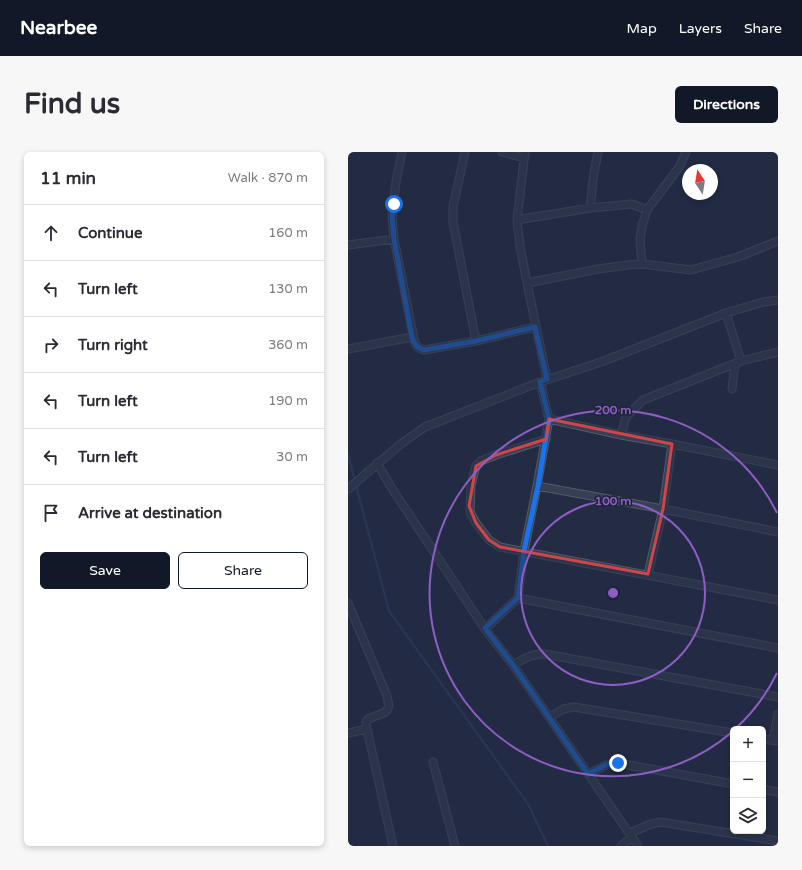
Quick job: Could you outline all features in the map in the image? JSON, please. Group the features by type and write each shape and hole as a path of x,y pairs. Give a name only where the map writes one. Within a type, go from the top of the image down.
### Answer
{"street":[{"path":"402,152 396,182 392,217 394,239 414,344 424,350 476,341 535,327"},
{"path":"465,152 453,207 453,222 476,341"},
{"path":"485,628 518,598 524,551 538,486 549,419 544,380 520,246 517,220 525,155 502,152"},
{"path":"590,208 598,152"},
{"path":"642,264 640,239 647,210 680,166 686,152"},
{"path":"517,220 590,208 632,204 647,210"},
{"path":"348,245 394,239"},
{"path":"527,283 598,269 642,264 690,270 738,257 778,242"},
{"path":"350,487 402,443 425,427 544,380 601,362 726,313 763,302 778,300"},
{"path":"726,313 738,363 732,389"},
{"path":"348,348 412,337"},
{"path":"621,435 626,417 642,400 738,363 778,352"},
{"path":"549,419 621,435 778,465"},
{"path":"546,439 496,454 481,461 476,466 471,485 470,512 476,523 489,540 500,547 778,600"},
{"path":"648,574 663,509 672,444"},
{"path":"377,463 391,487 485,628 550,717 638,846"},
{"path":"538,486 778,532"},
{"path":"518,598 778,648"},
{"path":"348,603 381,682 389,706 386,712 368,719 366,722 393,846"},
{"path":"513,665 532,654 537,653 778,698"},
{"path":"550,717 563,709 574,707 730,733"},
{"path":"766,739 776,741 778,714"},
{"path":"348,733 367,729"},
{"path":"433,762 455,846"},
{"path":"588,774 608,764 618,763 730,783"},
{"path":"766,790 778,792"},
{"path":"622,846 631,835 651,824 661,822 778,841"}],"highlighted area":[{"path":"549,419 672,444 663,509 648,574 500,547 489,540 476,523 469,506 476,466 496,455 546,439"}],"waterway":[{"path":"348,454 355,481"},
{"path":"356,485 389,611 528,804 548,846"}],"route":[{"path":"394,204 392,217 394,239 414,344 424,350 476,341 535,327 547,379 540,382 549,419 546,439 538,486 524,551 518,598 485,628 513,665 588,774 608,764 618,763"}]}
